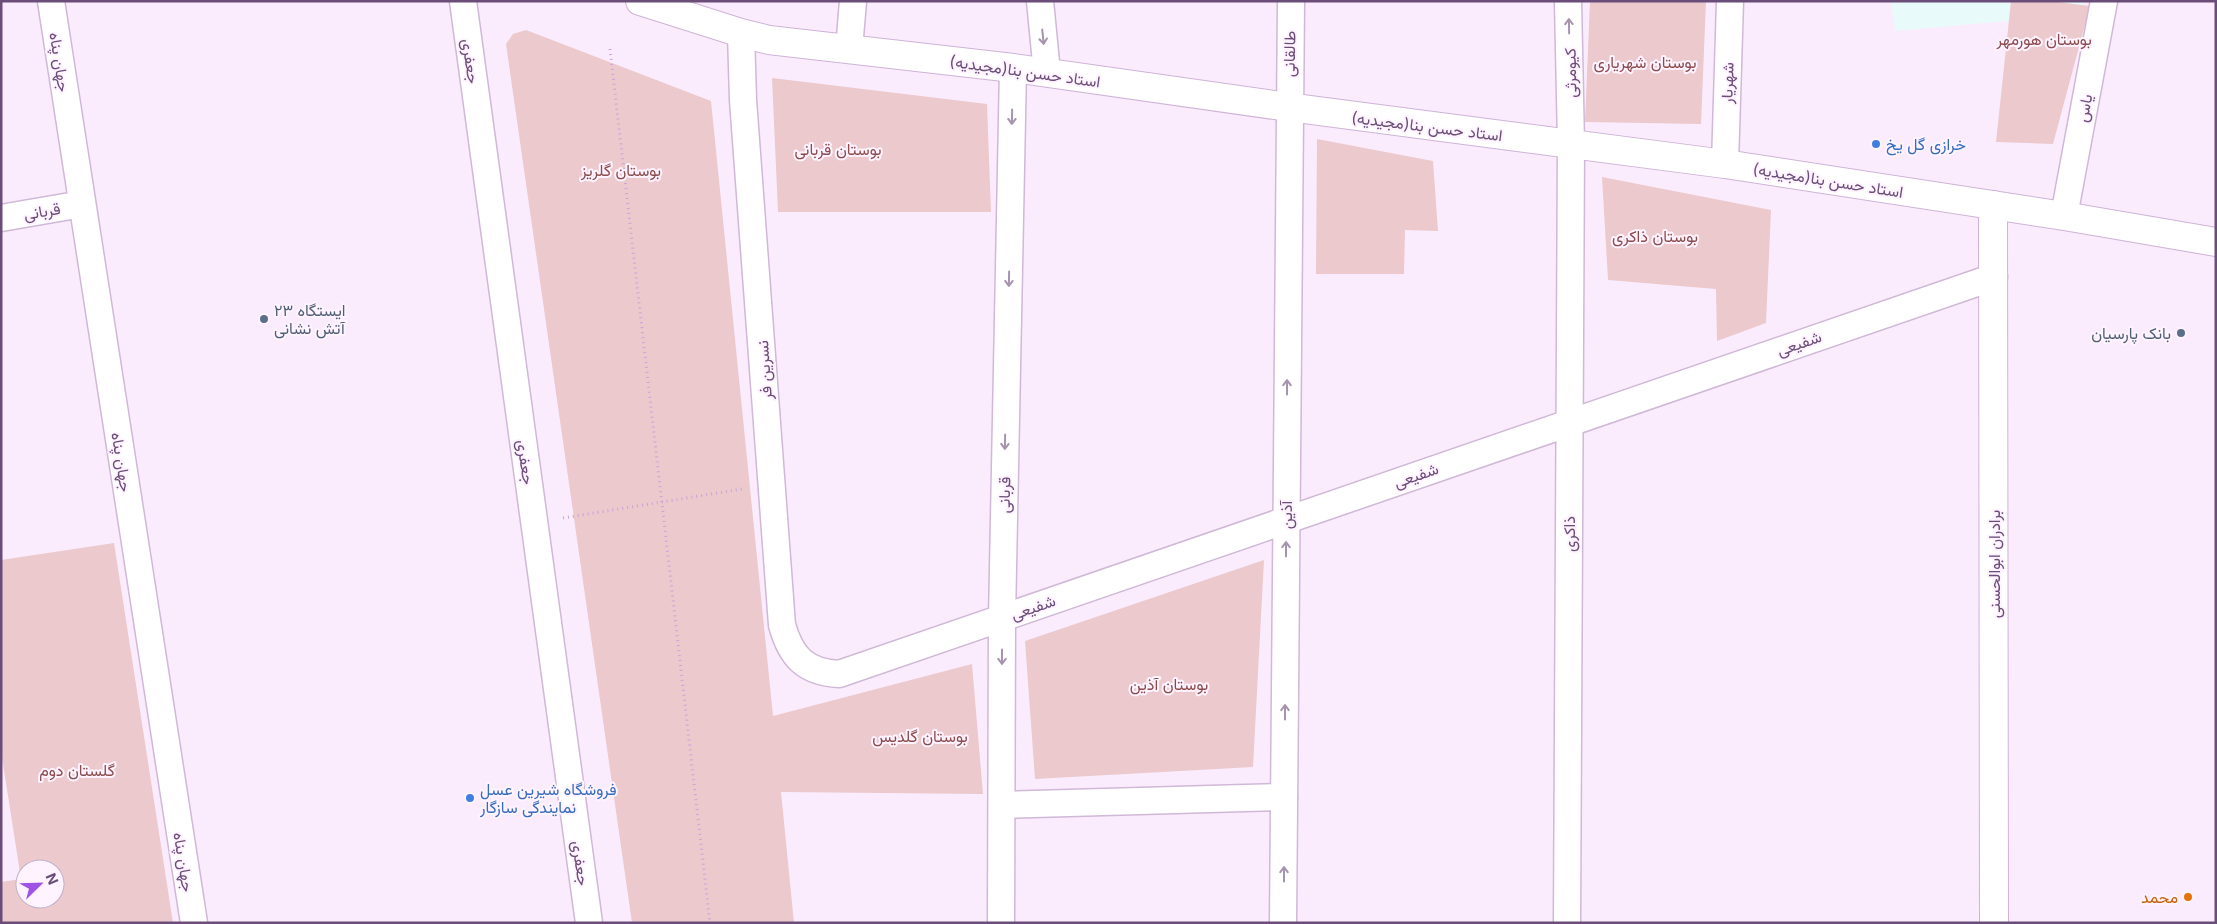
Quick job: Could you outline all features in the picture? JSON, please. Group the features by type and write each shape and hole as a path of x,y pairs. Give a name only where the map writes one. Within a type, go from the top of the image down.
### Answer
{"main road":[{"name":"استاد حسن بنا(مجیدیه)","path":"640,1 741,34 769,40 1013,68 1288,108 1725,164 2215,238"},
{"name":"برادران ابوالحسنی","path":"1993,205 1994,923"}],"street":[{"name":"جهان پناه","path":"51,1 194,923"},
{"name":"جعفری","path":"462,1 589,923"},
{"path":"849,49 853,1"},
{"path":"1040,1 1047,73"},
{"name":"طالقانی","path":"1288,108 1291,1"},
{"name":"کیومرثی","path":"1568,1 1571,144"},
{"name":"شهریار","path":"1725,164 1730,1"},
{"name":"یاس","path":"2064,216 2104,1"},
{"name":"نسرین فر","path":"741,34 743,100 782,625 785,637 796,655 806,666 822,673 838,674"},
{"name":"قربانی","path":"1001,923 1002,618 1013,68"},
{"name":"آذین","path":"1284,923 1288,108"},
{"name":"ذاکری","path":"1567,923 1571,144"},
{"name":"قربانی","path":"1,218 82,204"},
{"name":"شفیعی","path":"838,674 1994,277"},
{"path":"1002,805 1284,796"}],"path":[{"path":"610,49 710,923"},
{"path":"534,523 772,484"}],"shaded area":[{"path":"1891,1 2084,1 2083,14 1895,31"}],"green space":[{"name":"بوستان شهریاری","path":"1590,1 1706,1 1701,124 1585,122"},
{"name":"بوستان هورمهر","path":"2011,1 2049,1 2090,6 2053,144 1996,142"},
{"name":"بوستان گلریز","path":"526,30 711,101 773,716 972,664 983,794 781,792 794,923 632,923 506,44 513,34"},
{"name":"بوستان قربانی","path":"772,78 987,104 991,212 778,212"},
{"path":"1317,139 1433,161 1438,231 1405,230 1404,274 1316,274"},
{"name":"بوستان ذاکری","path":"1602,177 1771,210 1766,323 1717,341 1716,289 1608,280"},
{"name":"گلستان دوم","path":"114,543 173,923 1,923 1,882 15,880 15,909 65,909 65,859 18,859 1,751 1,560"},
{"name":"بوستان آذین","path":"1264,560 1253,767 1035,779 1025,641"}],"place":[{"name":"خرازی گل یخ","path":"1876,144"},
{"name":"ایستگاه ۲۳ آتش نشانی","path":"264,319"},
{"name":"بانک پارسیان","path":"2181,333"},
{"name":"فروشگاه شیرین عسل نمایندگی سازگار","path":"470,798"},
{"name":"محمد","path":"2188,897"}],"park label":[{"name":"بوستان گلدیس","path":"920,736"}]}
